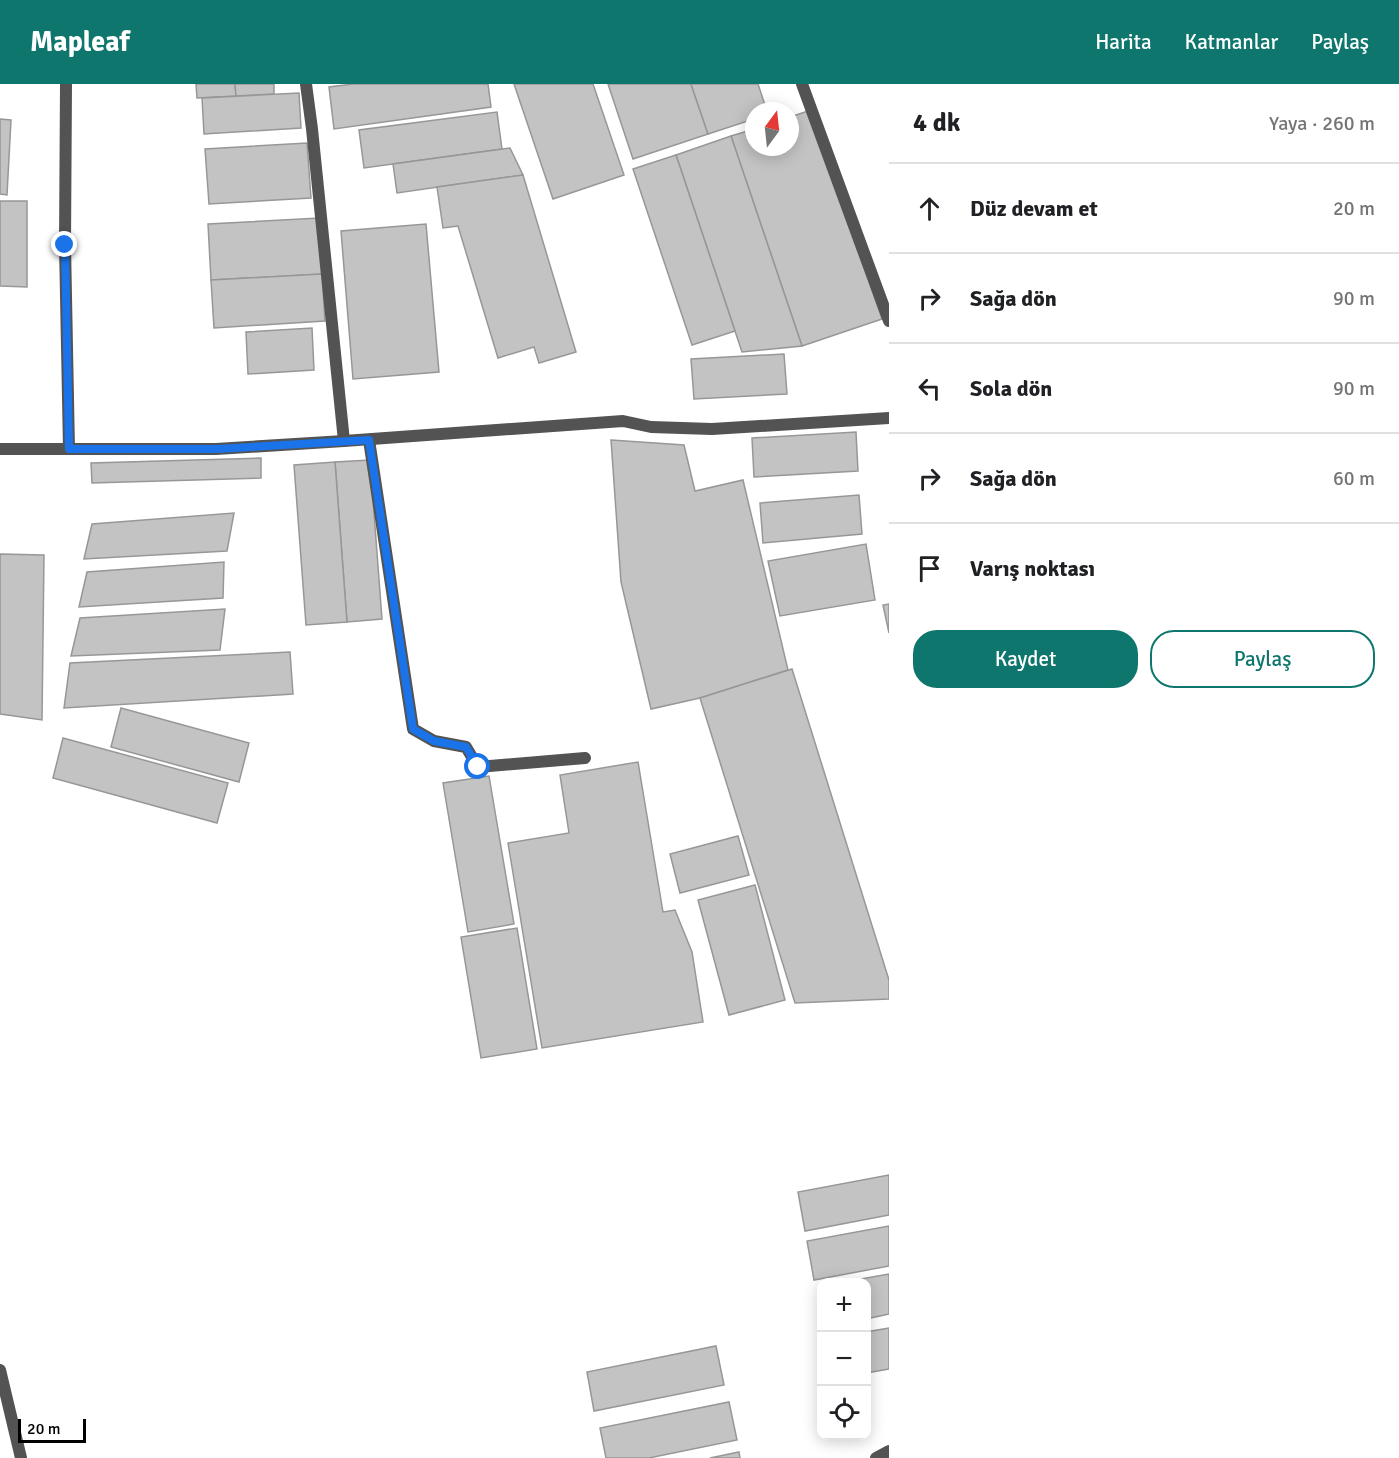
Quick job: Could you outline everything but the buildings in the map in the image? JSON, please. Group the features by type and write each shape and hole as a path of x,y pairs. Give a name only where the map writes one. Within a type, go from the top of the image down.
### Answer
{"street":[{"path":"66,84 65,245 69,449"},
{"path":"306,84 344,441"},
{"path":"802,84 889,321"},
{"path":"0,449 216,449 623,421 651,427 712,429 889,418"},
{"path":"369,440 413,729 434,741 466,747 478,767 585,758"},
{"path":"0,1370 21,1458"},
{"path":"876,1458 889,1451"}],"route":[{"path":"65,245 69,449 216,449 369,440 413,729 434,741 466,747 478,767"}]}
